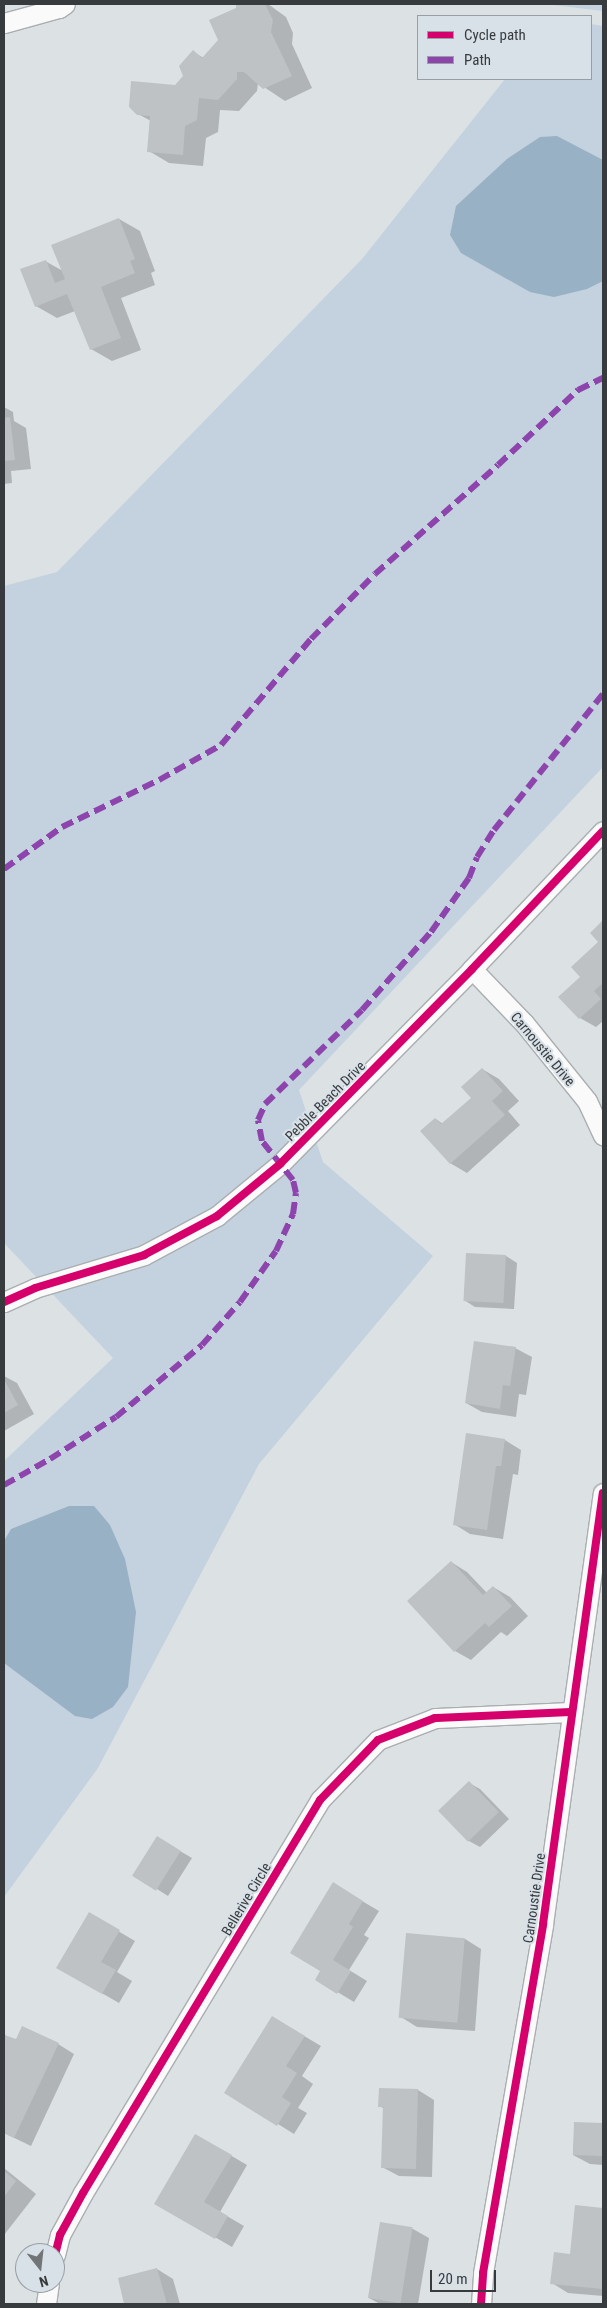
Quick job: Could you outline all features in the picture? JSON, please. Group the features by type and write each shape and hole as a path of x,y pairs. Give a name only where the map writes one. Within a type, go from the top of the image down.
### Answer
{"street":[{"path":"4,23 59,8 65,4"},
{"name":"Pebble Beach Drive","path":"4,1302 35,1288 144,1255 217,1216 275,1170 472,969 603,831"},
{"name":"Carnoustie Drive","path":"472,969 524,1023 587,1101 603,1136"},
{"name":"Carnoustie Drive","path":"481,2304 483,2274 543,1924 603,1493"},
{"name":"Bellerive Circle","path":"58,2243 60,2235 83,2193 320,1800 378,1740 435,1718 572,1712"}],"shaded area":[{"path":"545,4 603,4 603,11"},
{"path":"592,24 603,26 603,767 299,1090 323,1162 433,1256 259,1464 98,1768 4,1897 4,1461 113,1358 4,1243 4,586 57,572 362,259 504,80 592,80"},
{"path":"557,136 603,160 603,281 587,289 554,297 530,292 461,253 450,235 456,206 507,159 540,137"},
{"path":"69,1506 94,1506 110,1525 125,1559 136,1612 128,1687 113,1707 92,1719 75,1716 4,1663 4,1541 11,1529"}],"building":[{"path":"236,4 265,4 273,20 271,32 292,76 263,89 244,72 237,72 237,79 218,100 199,98 197,120 185,126 183,155 147,152 150,116 137,115 129,107 131,81 175,85 183,76 179,66 193,50 202,58 218,40 209,20 236,8"},
{"path":"119,218 135,259 130,261 135,273 101,287 121,338 90,350 67,294 35,307 20,269 46,260 55,283 65,279 51,245"},
{"path":"10,417 15,460 4,461 4,418"},
{"path":"603,920 603,983 594,991 601,999 579,1019 558,997 580,977 571,967 598,942 590,933"},
{"path":"482,1068 503,1091 492,1101 505,1115 450,1164 420,1131 435,1118 441,1124 471,1098 461,1087"},
{"path":"466,1253 506,1255 503,1303 463,1301"},
{"path":"474,1341 516,1347 510,1386 503,1385 500,1409 465,1403"},
{"path":"4,1379 18,1405 4,1413"},
{"path":"466,1433 505,1439 501,1466 496,1466 487,1530 453,1525"},
{"path":"451,1561 483,1595 493,1586 512,1606 489,1627 485,1623 454,1652 407,1601"},
{"path":"469,1781 499,1812 468,1842 438,1811"},
{"path":"157,1836 181,1851 156,1891 132,1876"},
{"path":"333,1882 363,1901 349,1924 353,1927 333,1960 351,1971 337,1994 315,1980 320,1971 290,1953"},
{"path":"89,1912 120,1930 101,1962 116,1970 102,1994 56,1968"},
{"path":"406,1933 465,1938 457,2023 399,2018"},
{"path":"272,2016 305,2036 286,2066 297,2073 282,2097 291,2103 277,2126 224,2093"},
{"path":"22,2026 59,2043 14,2138 4,2133 4,2035 16,2039"},
{"path":"379,2088 418,2089 416,2169 381,2168 383,2107 378,2107"},
{"path":"574,2122 603,2123 602,2156 573,2155"},
{"path":"195,2134 232,2155 204,2202 228,2216 215,2239 154,2204"},
{"path":"4,2171 16,2181 4,2197"},
{"path":"575,2205 603,2208 603,2289 550,2284 554,2252 570,2254"},
{"path":"380,2222 413,2227 401,2303 368,2298"},
{"path":"157,2268 167,2304 124,2304 118,2278"}],"marked path":[{"path":"4,869 62,827 159,780 221,745 311,639 375,574 498,465 578,390 603,378"},
{"path":"4,1485 50,1459 116,1417 202,1345 240,1302 276,1251 293,1214 296,1193 293,1180 262,1141 258,1120 265,1104 362,1010 431,932 469,878 477,857 494,830 603,694"}],"cycle path":[{"path":"4,1302 35,1288 144,1255 217,1216 280,1164 472,969 603,831"},
{"path":"481,2304 483,2273 543,1924 603,1493"},
{"path":"58,2243 60,2235 83,2193 320,1800 378,1740 435,1718 572,1712"}]}
